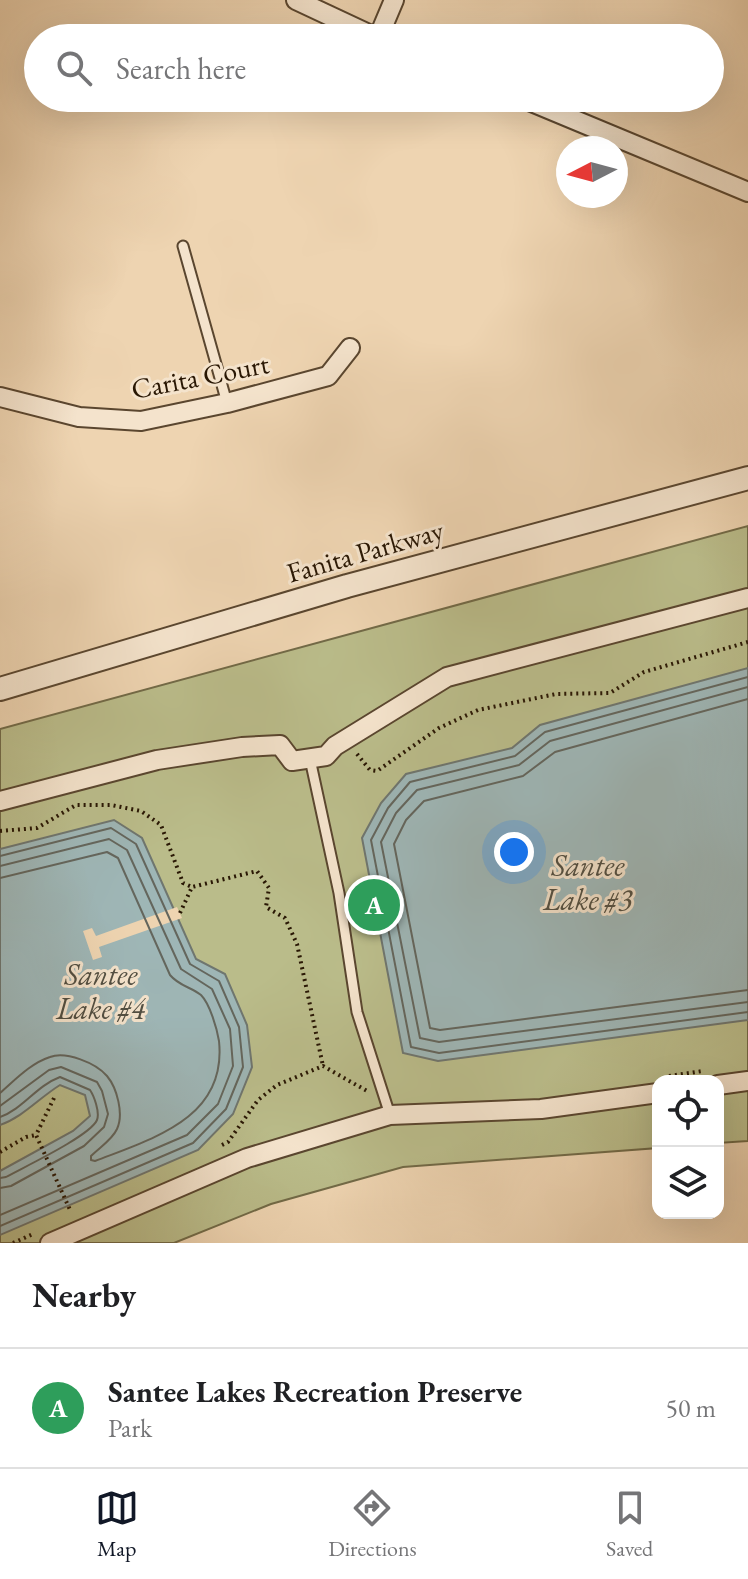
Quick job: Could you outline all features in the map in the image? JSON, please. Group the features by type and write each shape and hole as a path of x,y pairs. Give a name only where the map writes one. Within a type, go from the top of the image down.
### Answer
{"street":[{"path":"296,0 348,24"},
{"path":"384,24 394,0"},
{"path":"556,112 748,192"},
{"name":"Carita Court","path":"0,397 79,417 141,421 227,403 328,376 350,348"},
{"name":"Fanita Parkway","path":"0,689 347,586 748,478"},
{"path":"0,801 157,760 232,748 280,745 292,761 326,756 346,739 447,677 748,598"},
{"path":"724,1084 748,1081"},
{"path":"50,1243 247,1158 390,1115 541,1109 652,1094"}],"lane":[{"path":"183,246 227,403"},
{"path":"310,759 339,893 357,1012 390,1115"}],"path":[{"path":"346,739 370,770 377,771 439,728 478,710 556,694 610,693 644,672 748,642"},
{"path":"0,831 37,828 76,805 111,805 141,811 161,825 183,883 192,887 257,871 269,888 266,907 285,918 297,944 323,1066"},
{"path":"180,913 192,887"},
{"path":"36,1135 54,1098"},
{"path":"0,1152 26,1137 36,1135"},
{"path":"36,1135 69,1208"}],"green space":[{"path":"748,526 748,1141 724,1143 724,1075 652,1075 652,1148 403,1167 271,1204 174,1243 0,1243 0,729"}],"water":[{"name":"Santee Lake #3","path":"748,668 748,1020 438,1061 403,1053 362,838 381,803 406,774 512,748 540,725"},
{"name":"Santee Lake #4","path":"114,820 142,838 196,959 225,974 247,1025 252,1067 233,1114 198,1150 0,1235 0,1171 73,1131 90,1116 85,1095 60,1085 24,1112 0,1125 0,849"}],"pier":[{"path":"177,907 182,918 99,947 102,957 93,960 83,931 92,928 96,936"}],"place":[{"name":"Santee Lakes Recreation Preserve","path":"374,905"}]}
